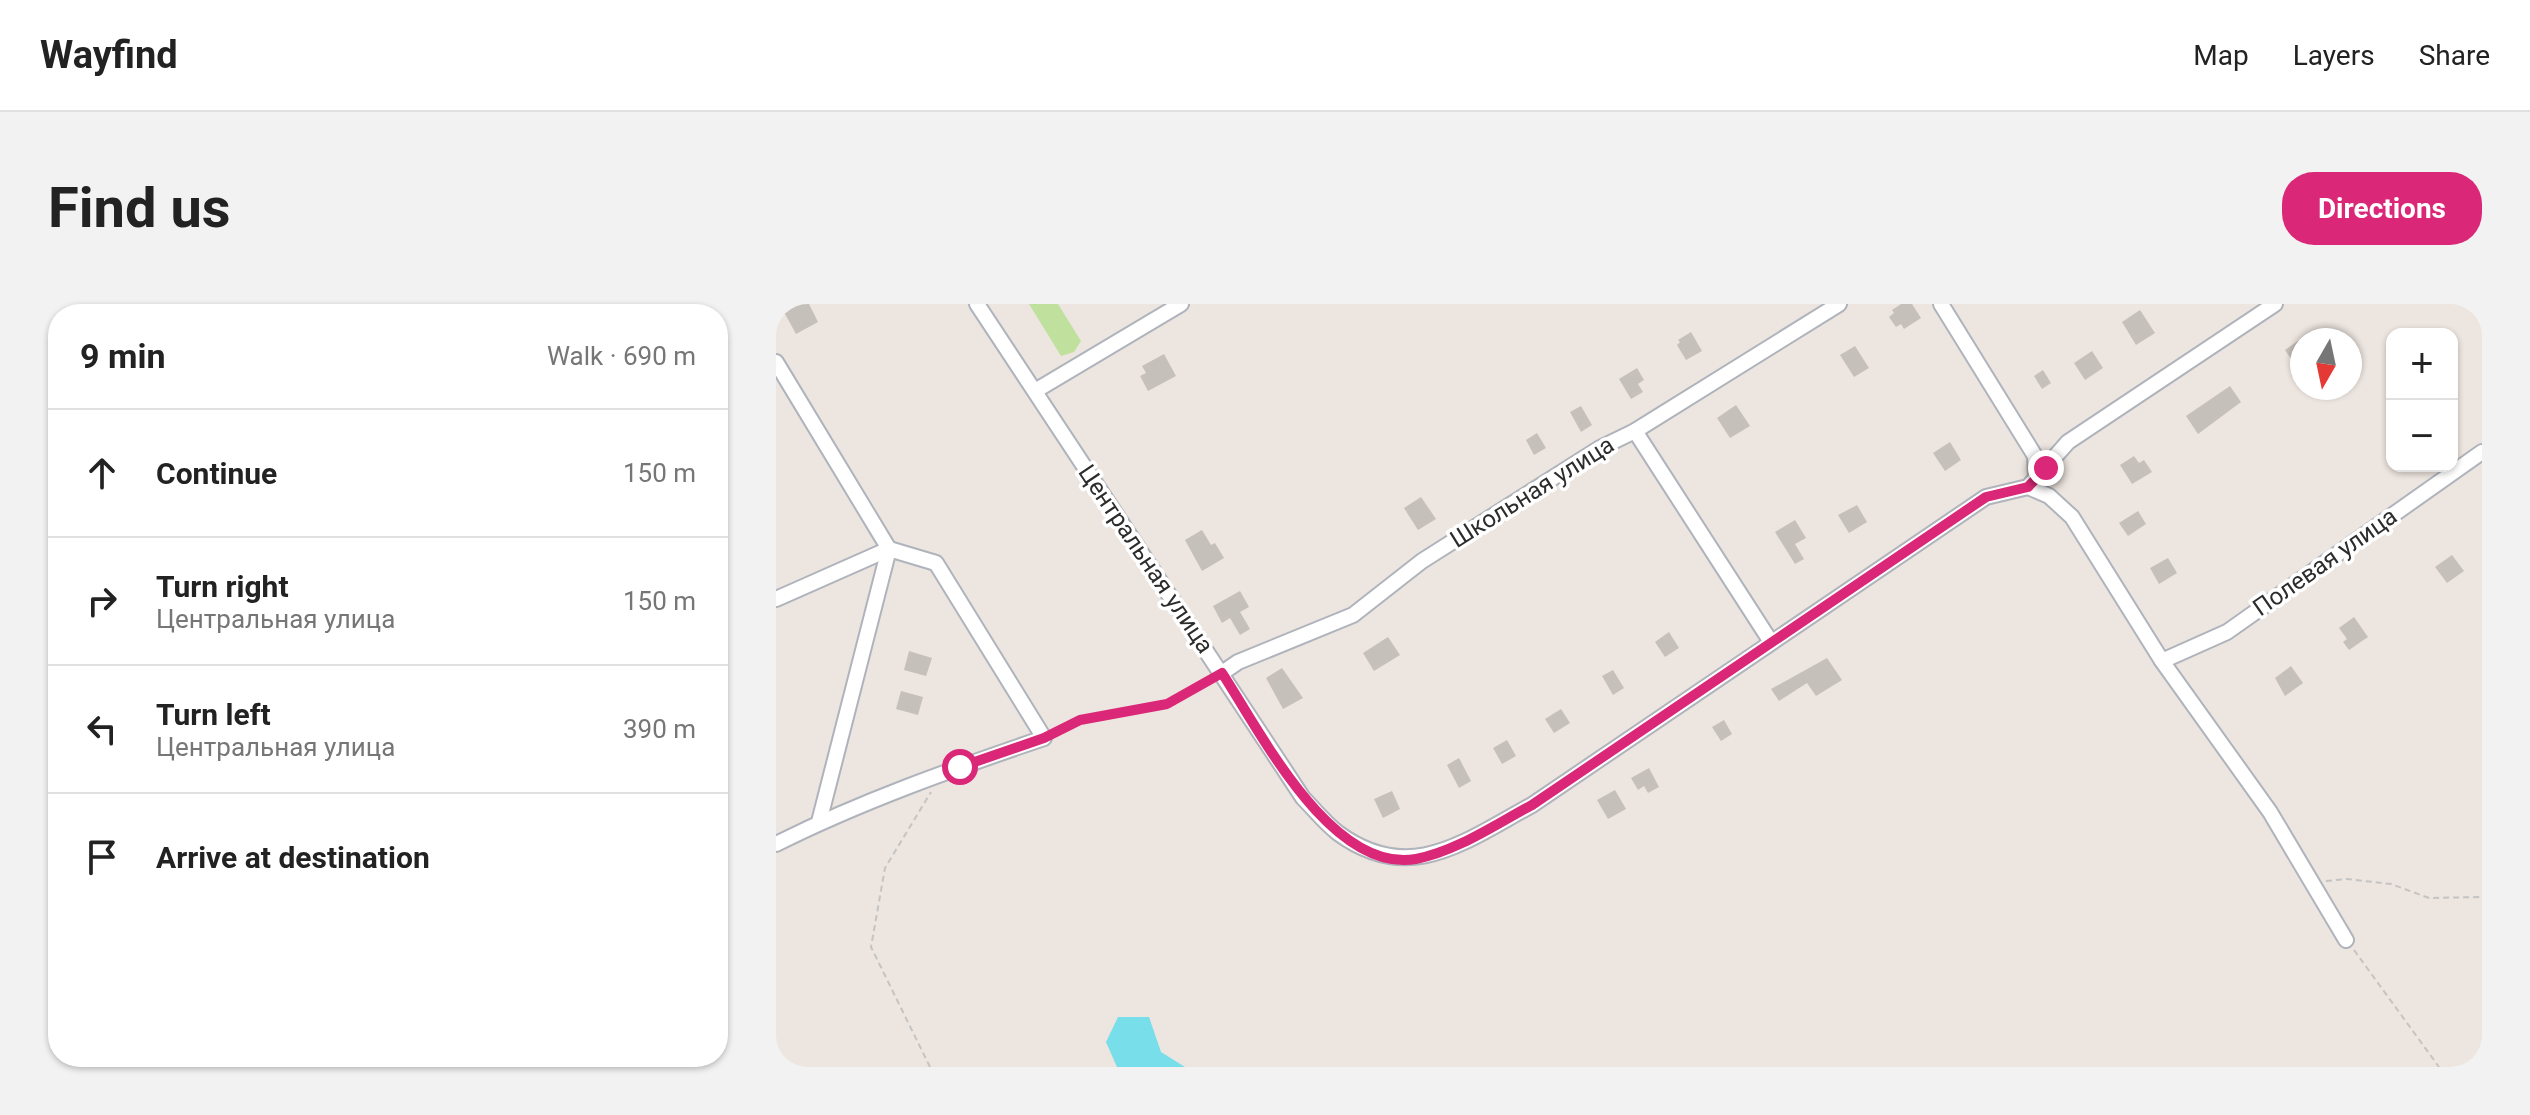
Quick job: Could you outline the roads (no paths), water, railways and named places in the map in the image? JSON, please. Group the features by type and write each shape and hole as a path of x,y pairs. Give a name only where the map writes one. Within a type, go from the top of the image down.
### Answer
{"street":[{"name":"Центральная улица","path":"977,304 1303,798 1336,831 1382,856 1415,859 1473,837 1532,805 1986,497 2032,482"},
{"path":"1035,391 1181,304"},
{"name":"Школьная улица","path":"1222,673 1238,662 1353,615 1422,561 1600,448 1635,431 1839,304"},
{"path":"1941,304 2035,456 2032,482"},
{"path":"2032,482 2068,442 2275,304"},
{"path":"778,368 889,549 819,822"},
{"path":"1635,431 1771,642"},
{"name":"Полевая улица","path":"2162,661 2227,632 2482,452"},
{"path":"2032,482 2072,517 2162,661 2270,812 2346,940"},
{"path":"776,599 889,549 936,563 1044,738 819,822 776,844"}],"water":[{"path":"1118,1017 1149,1017 1161,1052 1185,1067 1117,1067 1106,1042"}]}
